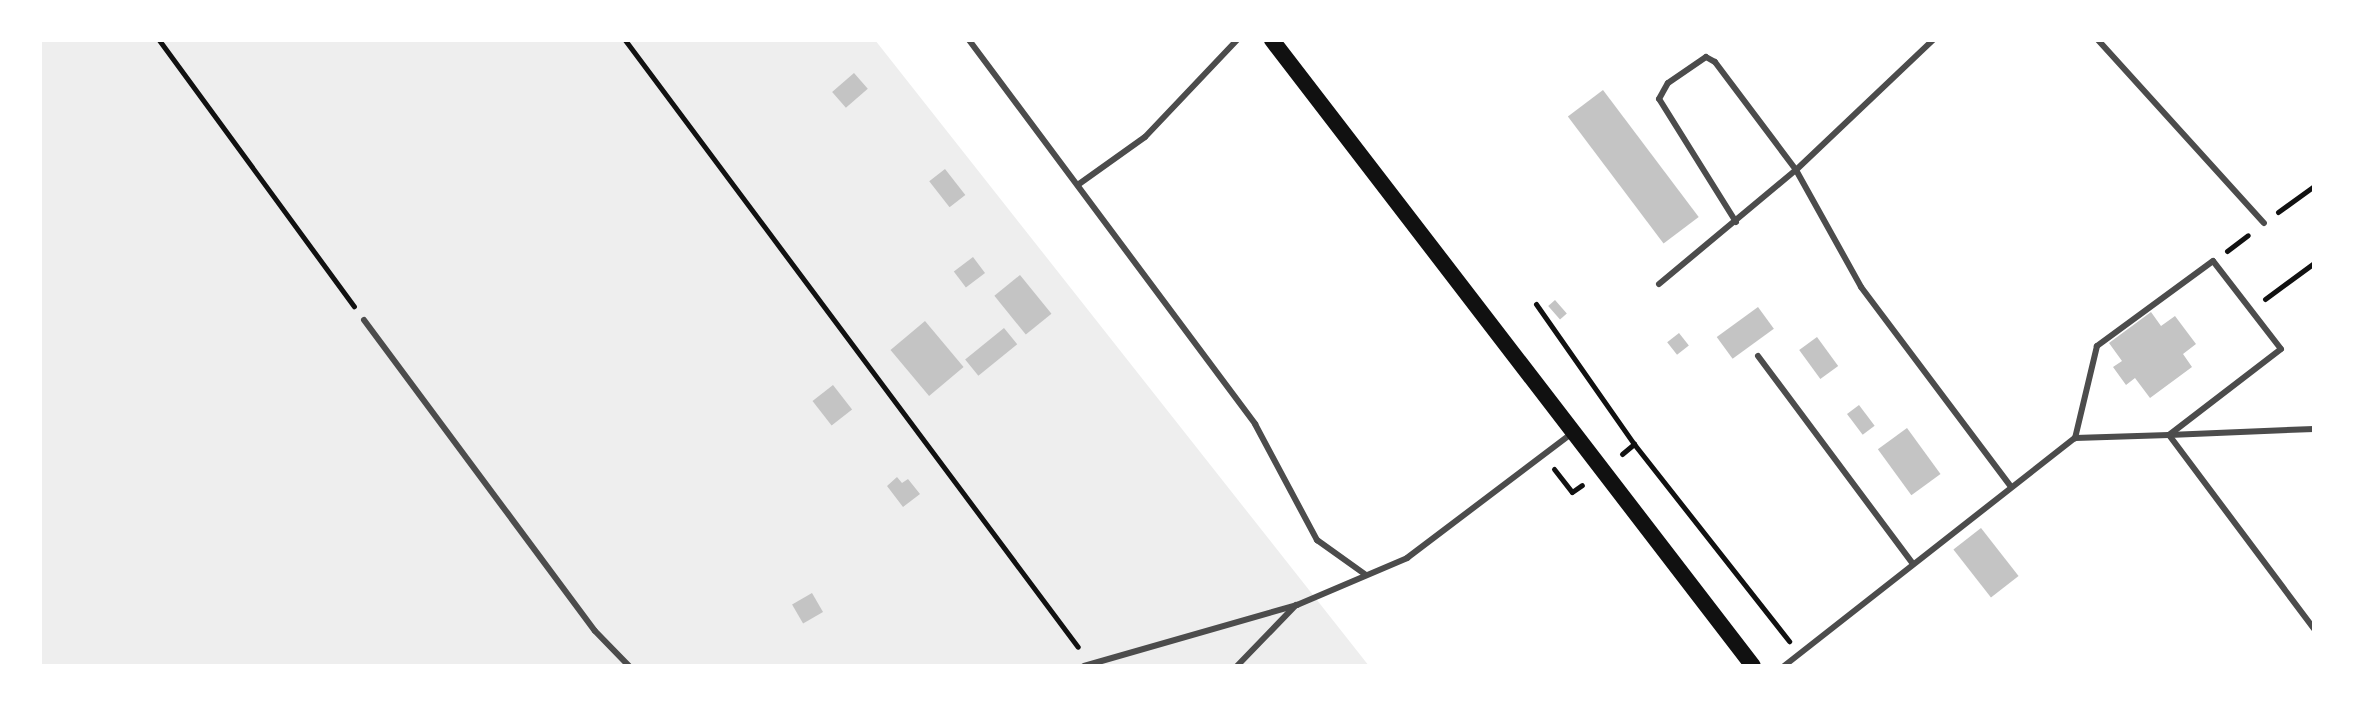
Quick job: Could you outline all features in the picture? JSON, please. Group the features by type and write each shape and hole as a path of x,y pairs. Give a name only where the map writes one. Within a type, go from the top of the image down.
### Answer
{"main road":[{"path":"1272,40 1753,666"}],"lane":[{"path":"969,40 1255,424 1317,540 1366,575"},
{"path":"1079,184 1145,137 1237,40"},
{"path":"1659,284 1796,170 1933,40"},
{"path":"2098,40 2264,223"},
{"path":"1736,222 1663,110 1659,99 1668,83 1698,61 1715,62 1796,170 1861,287 2011,487"},
{"path":"2075,438 2097,346 2213,261 2281,349 2169,435"},
{"path":"364,320 595,631 629,666"},
{"path":"1758,356 1913,564"},
{"path":"1784,666 2075,438 2314,429"},
{"path":"1087,665 1297,605 1366,575 1439,537 1573,432"},
{"path":"2169,435 2314,629"},
{"path":"1237,666 1297,605"}],"path":[{"path":"159,40 364,320"},
{"path":"625,40 1087,665"},
{"path":"2252,310 2314,263"},
{"path":"1536,304 1634,444"}],"shaded area":[{"path":"40,40 875,40 1369,666 40,666"}],"building":[{"path":"854,73 868,89 846,108 832,92"},
{"path":"1603,90 1699,217 1664,243 1568,116"},
{"path":"945,169 965,195 950,207 929,181"},
{"path":"973,257 985,273 966,287 954,271"},
{"path":"1020,275 1051,314 1026,335 994,296"},
{"path":"1555,300 1567,314 1560,319 1548,306"},
{"path":"1758,307 1774,329 1733,359 1717,337"},
{"path":"2151,312 2161,326 2175,316 2196,344 2183,354 2192,367 2150,398 2135,378 2126,385 2113,367 2122,361 2109,343"},
{"path":"925,321 964,367 929,396 891,350"},
{"path":"1004,328 1017,344 978,376 965,359"},
{"path":"1679,333 1689,346 1677,355 1667,342"},
{"path":"1817,337 1838,366 1820,379 1799,350"},
{"path":"833,385 852,409 832,425 813,401"},
{"path":"1859,405 1875,426 1863,435 1847,414"},
{"path":"1907,428 1941,474 1911,495 1878,449"},
{"path":"897,477 902,483 908,479 920,494 903,507 887,486"},
{"path":"1981,528 2019,576 1991,598 1953,550"},
{"path":"812,593 823,612 803,624 792,604"}]}
